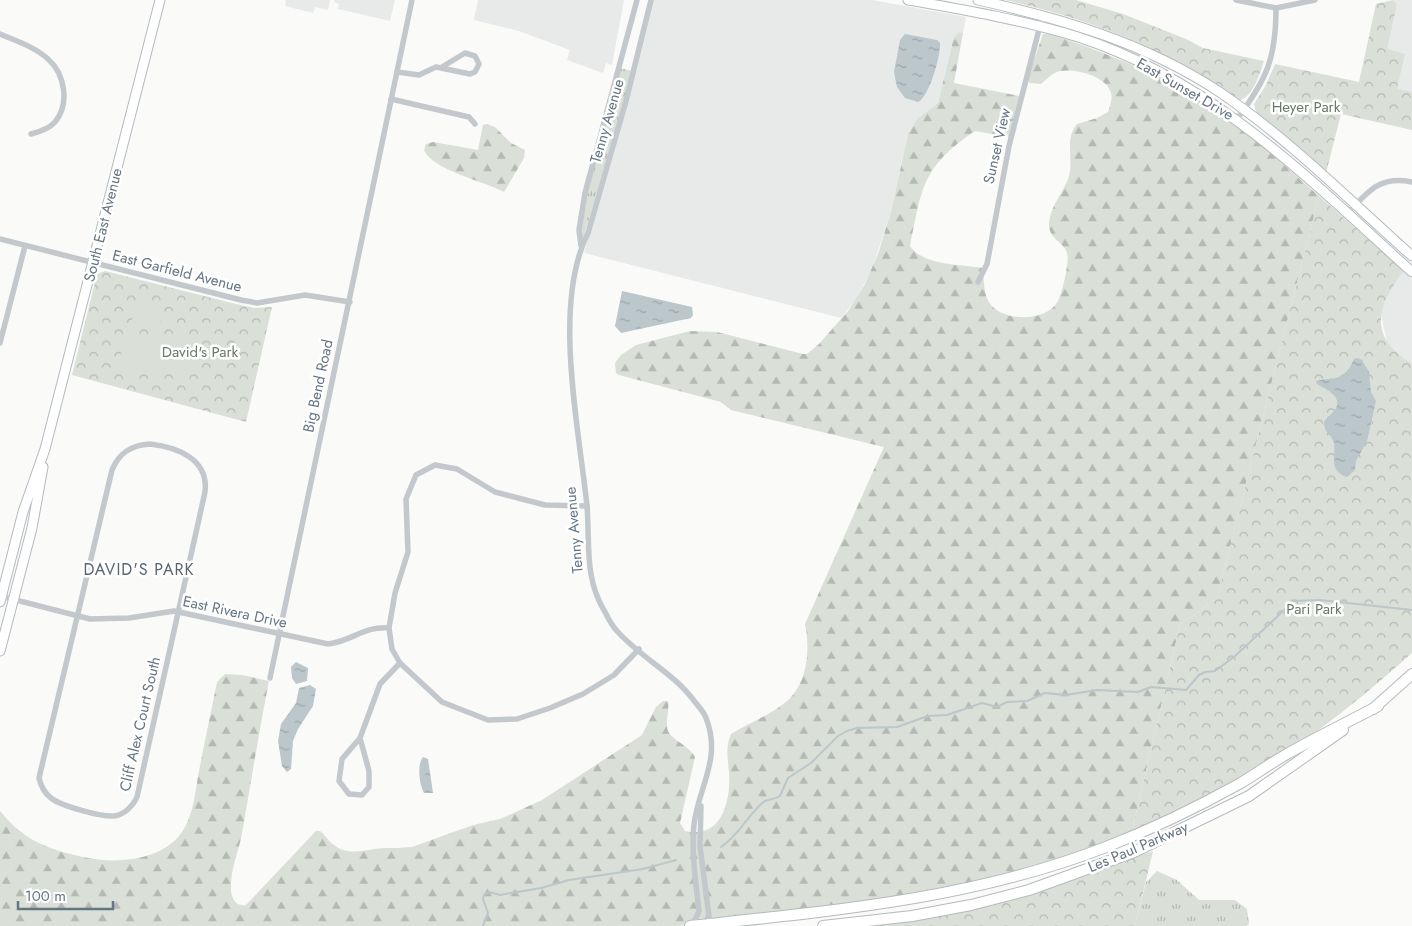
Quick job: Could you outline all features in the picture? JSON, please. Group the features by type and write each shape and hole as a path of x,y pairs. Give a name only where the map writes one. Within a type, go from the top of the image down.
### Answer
{"main road":[{"name":"South East Avenue","path":"0,651 32,528 45,449 160,0"},
{"name":"East Sunset Drive","path":"908,0 1040,27 1078,37 1144,64 1206,98 1238,119 1412,272"},
{"name":"East Sunset Drive","path":"978,0 1043,14 1088,28 1155,56 1195,78 1244,110 1412,256"},
{"name":"South East Avenue","path":"0,598 25,505 45,449"},
{"name":"Les Paul Parkway","path":"823,926 912,916 971,905 1029,890 1134,852 1249,796 1378,706 1412,674"},
{"name":"Les Paul Parkway","path":"690,926 916,899 981,886 1048,868 1134,836 1191,810 1240,783 1286,754 1378,706"}],"street":[{"name":"Big Bend Road","path":"270,678 412,0"},
{"name":"Tenny Avenue","path":"637,0 582,211 579,230 581,246 571,304 571,340 580,458 587,506 588,564 592,588 617,631 685,688 706,717 713,752 694,823 693,845 699,911 695,920 686,926"},
{"name":"Tenny Avenue","path":"581,246 588,233 634,71 651,0"},
{"path":"1236,0 1276,8 1315,0"},
{"path":"1238,119 1258,91 1270,62 1275,40 1276,8"},
{"name":"Sunset View","path":"978,282 987,264 1009,146 1043,14"},
{"path":"0,34 47,58 58,72 63,85 63,102 57,119 50,126 31,134"},
{"path":"397,72 419,75 432,67 442,67 470,74 475,72 479,64 475,56 465,53 442,67"},
{"path":"620,68 634,71"},
{"path":"391,99 469,117 475,124"},
{"path":"597,152 610,155"},
{"path":"1347,214 1381,183 1394,180 1412,182"},
{"name":"East Garfield Avenue","path":"0,239 253,303 305,295 350,302"},
{"path":"0,343 25,246"},
{"path":"77,616 112,470 126,451 138,445 150,444 171,448 188,455 197,464 205,479 203,505 179,612"},
{"path":"587,506 546,505 495,492 457,469 435,465 416,476 406,498 408,552 395,593 389,628 392,649 400,664 442,702 488,720 517,719 583,694 614,675 639,649"},
{"name":"East Rivera Drive","path":"0,598 77,616 110,619 171,611 179,612 328,644 342,642 374,626 389,628"},
{"name":"Cliff Alex Court South","path":"77,616 39,778 45,792 58,802 114,816 127,809 137,797 179,612"},
{"path":"360,738 369,770 369,787 362,794 349,794 339,782 342,759 360,738 380,684 400,664"},
{"name":"Tenny Avenue","path":"702,796 700,846 710,925"}],"shaded area":[{"path":"286,0 330,0 328,10 315,7 313,13 285,6"},
{"path":"334,0 395,0 390,21 338,9 339,4 334,2"},
{"path":"478,0 624,0 612,65 606,63 603,73 567,60 570,50 519,31 474,20"},
{"path":"651,0 872,0 966,17 963,33 961,32 954,37 938,103 917,119 908,134 892,208 872,269 856,299 841,318 584,253"},
{"path":"1393,0 1412,0 1412,92 1397,88 1386,49 1397,4"},
{"path":"1404,271 1412,279 1412,363 1393,351 1387,343 1381,314 1387,294"}],"green space":[{"path":"1006,0 1076,0 1123,14 1186,39 1203,48 1264,61 1252,90 1245,98 1240,100 1165,56 1118,34 1082,21"},
{"name":"Heyer Park","path":"1393,0 1397,4 1387,49 1405,54 1397,88 1412,92 1412,130 1341,114 1326,173 1256,112 1254,104 1266,85 1275,64 1359,82 1376,4"},
{"path":"960,32 963,33 954,83 1019,96 1009,137 975,131 957,144 934,168 922,193 910,246 916,253 933,261 983,268 984,287 988,301 997,311 1015,317 1036,316 1053,308 1058,301 1062,291 1068,257 1063,246 1051,234 1049,225 1054,205 1069,176 1071,136 1077,124 1097,118 1108,112 1112,95 1103,82 1090,74 1082,72 1060,71 1052,74 1041,84 1030,83 1027,80 1043,34 1050,34 1111,56 1170,83 1207,104 1264,148 1319,196 1217,598 1180,625 1131,835 983,883 838,907 678,926 0,926 0,811 9,822 39,843 74,855 100,860 126,860 139,858 164,849 182,832 189,818 217,682 225,674 242,675 269,681 242,833 232,875 232,896 239,905 246,905 316,831 320,831 332,843 346,851 412,847 473,825 500,819 542,800 642,735 656,707 663,701 668,701 667,725 669,733 695,757 680,823 685,831 695,832 704,831 718,822 728,797 727,754 731,734 782,705 797,689 802,679 807,657 805,624 884,447 731,410 721,402 619,375 616,373 615,363 621,355 636,345 690,331 717,332 803,354 807,354 819,344 848,311 865,284 878,254 892,208 908,134 917,119 938,103 954,37"},
{"path":"620,68 633,71 581,246 582,211"},
{"path":"487,124 495,127 511,143 525,150 524,158 504,192 448,169 429,157 424,150 426,144 433,142 478,150 483,125"},
{"name":"Pari Park","path":"1319,196 1404,271 1387,297 1381,321 1388,343 1412,363 1412,653 1338,716 1278,758 1226,788 1131,835 1180,625 1217,598"},
{"name":"David's Park","path":"105,271 254,308 272,307 246,422 72,375 97,274"},
{"path":"141,297 164,309 161,321 153,327 142,327 132,320"},
{"path":"190,336 191,370 122,372 121,338"},
{"path":"1153,851 1135,926 860,926 1019,897"},
{"path":"1157,871 1177,880 1199,900 1235,900 1247,909 1249,924 1246,926 1135,926 1146,882"}],"water":[{"path":"905,34 937,40 940,43 939,57 934,75 922,99 918,102 905,98 897,87 894,72 900,40"},
{"path":"622,291 692,307 693,315 691,318 621,333 615,326"},
{"path":"1354,359 1362,360 1369,372 1371,392 1376,401 1367,441 1356,461 1355,470 1347,477 1337,471 1335,467 1334,443 1324,426 1324,422 1335,410 1337,405 1336,397 1317,384 1316,381 1343,375"},
{"path":"296,662 308,668 307,681 296,684 292,678 291,667"},
{"path":"310,685 316,689 313,706 298,729 293,741 291,769 287,772 282,766 278,741 281,724 296,703 299,688"},
{"path":"423,757 428,759 433,793 424,793 421,785 419,769"}],"waterway":[{"path":"721,847 734,836 759,806 765,801 780,796 788,778 811,763 838,736 847,731 857,728 897,727 928,716 947,715 982,703 997,707 1007,702 1027,701 1045,693 1066,695 1097,690 1138,692 1151,687 1186,690 1199,675 1215,671 1235,656 1294,601 1320,600 1412,610"},
{"path":"483,926 488,913 483,899 484,895 489,892 500,895 541,888 569,880 643,869 676,860"}],"district":[{"name":"DAVID'S PARK","path":"139,569"}]}
